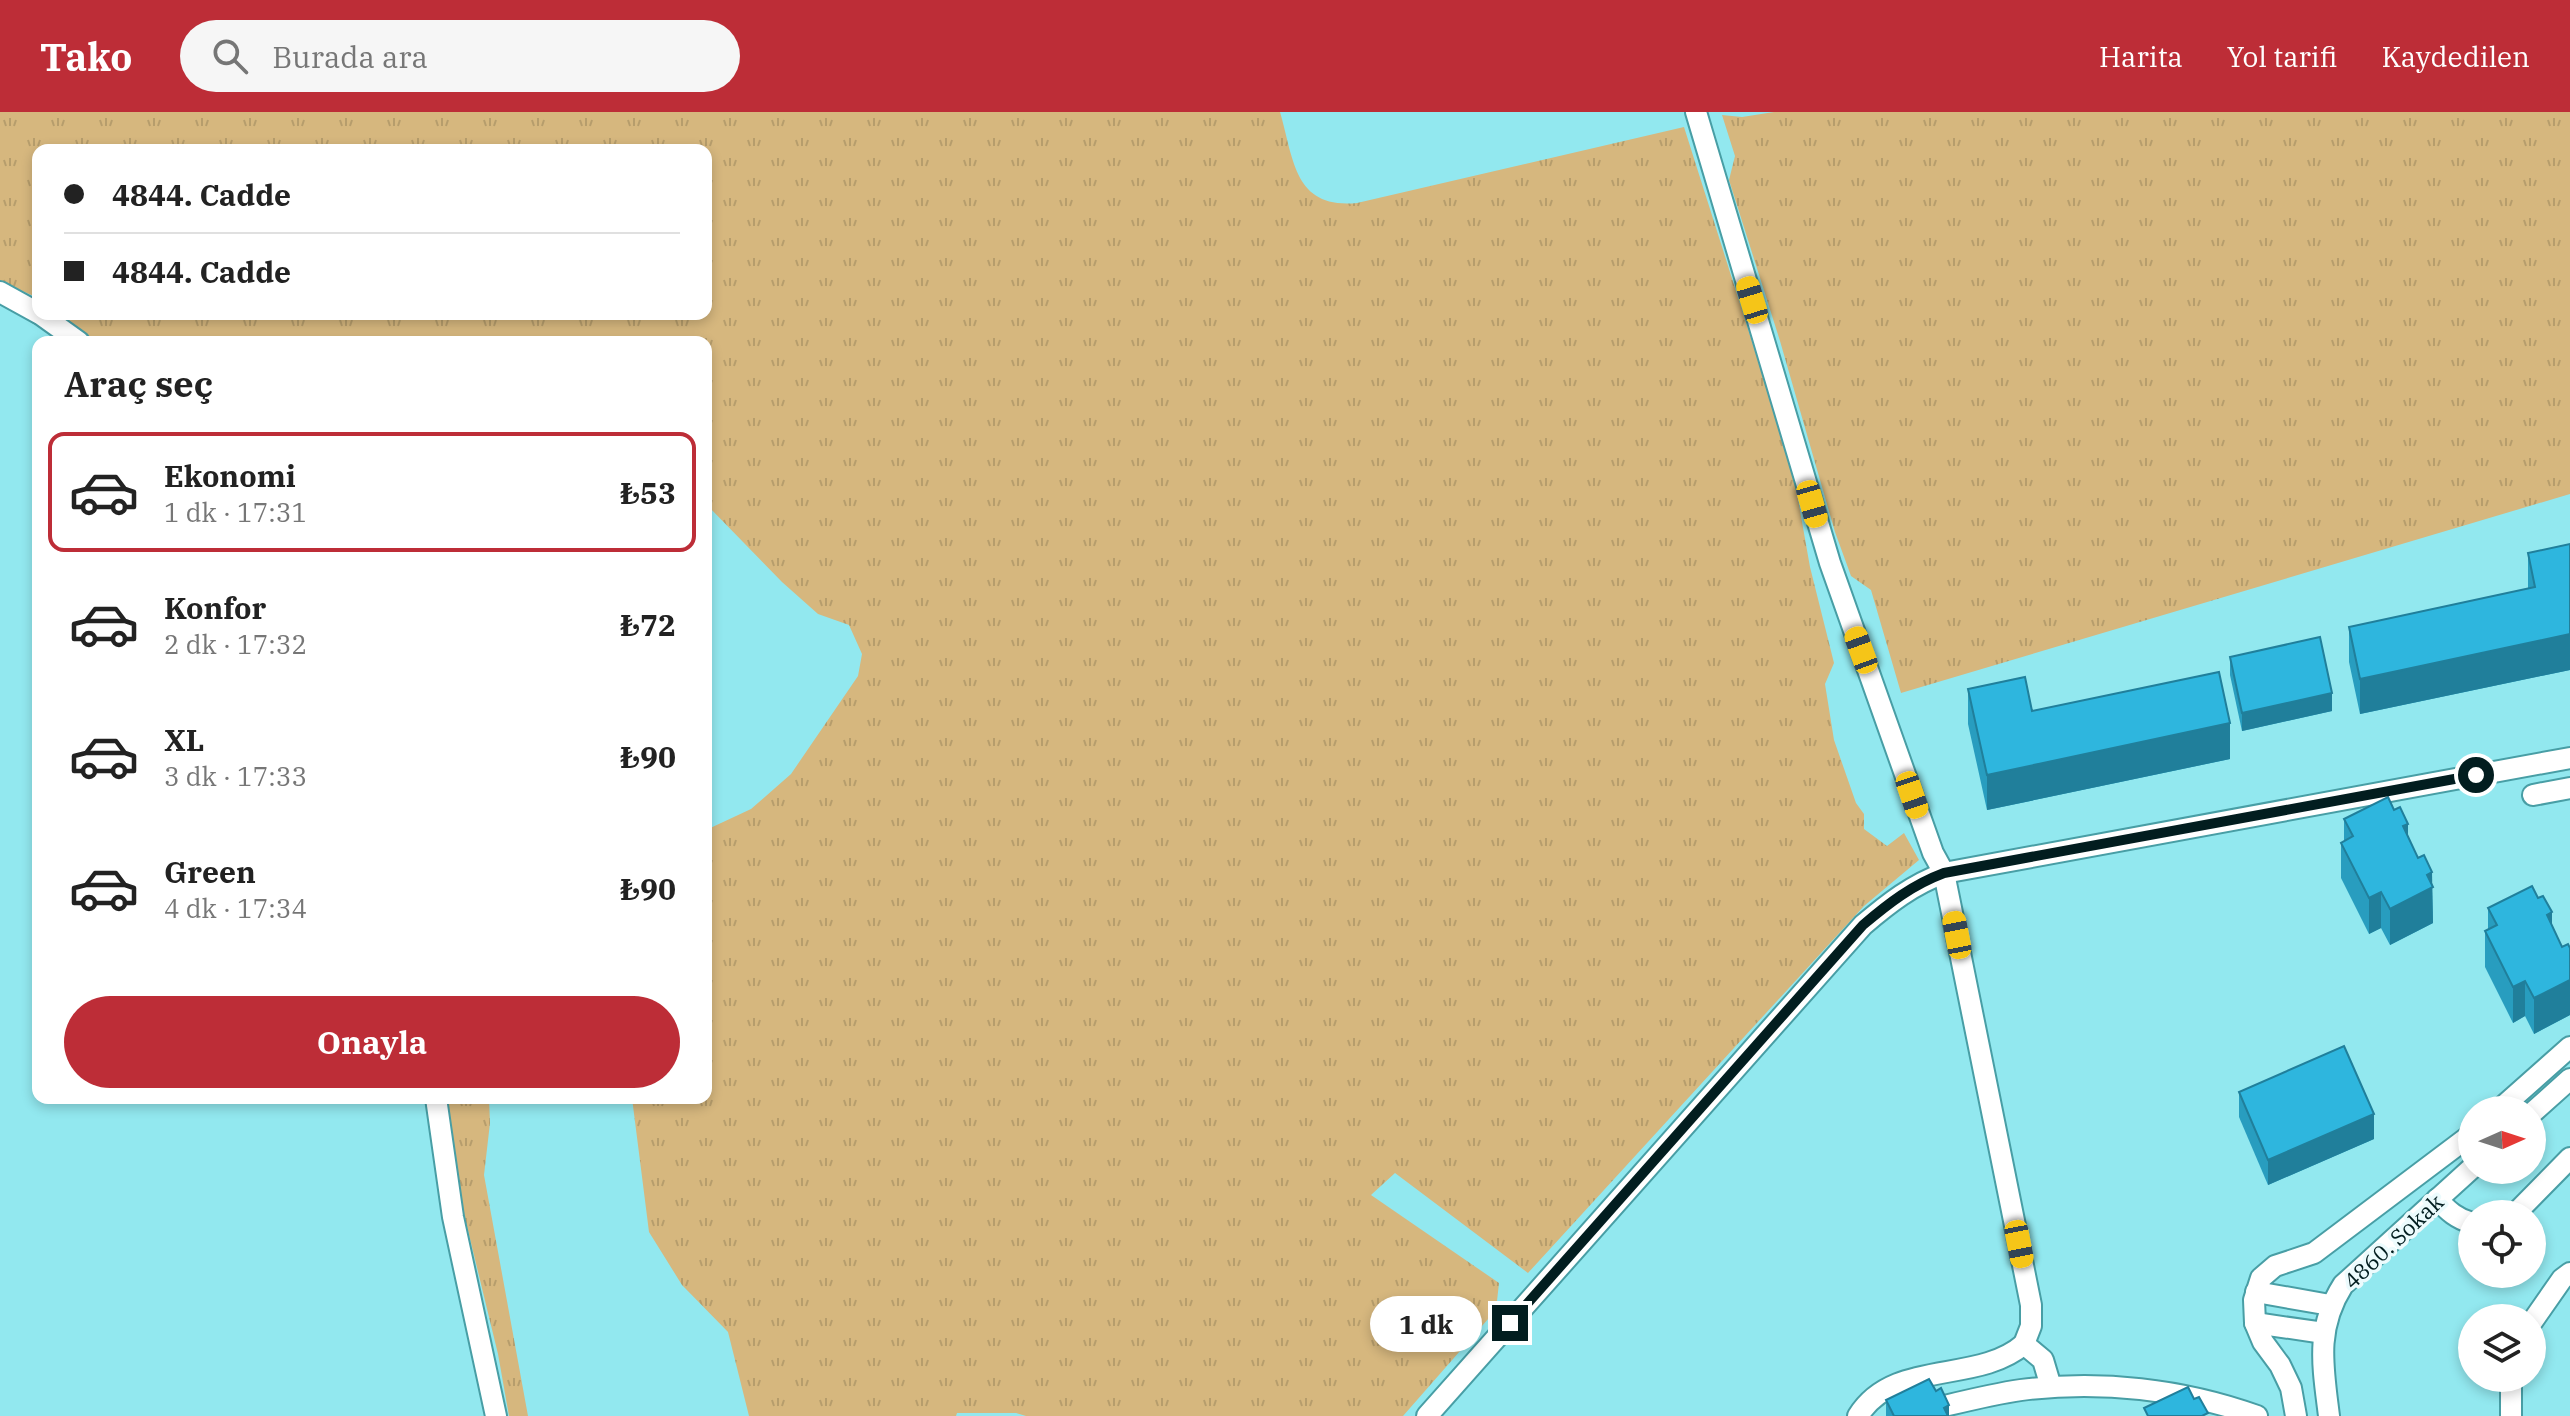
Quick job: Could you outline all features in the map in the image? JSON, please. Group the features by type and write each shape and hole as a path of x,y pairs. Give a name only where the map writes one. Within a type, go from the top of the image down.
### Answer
{"street":[{"path":"1696,112 1830,563 1933,853 1944,873 2031,1305 2031,1326 2024,1344 2012,1354 1992,1363 1889,1387 1866,1403 1858,1416"},
{"path":"0,292 32,309"},
{"path":"49,320 71,336"},
{"path":"1427,1416 1863,925 1892,899 1917,883 1944,873 2570,758"},
{"path":"2533,795 2570,788"},
{"path":"2515,1096 2570,1047"},
{"path":"2546,1100 2570,1079"},
{"path":"437,1104 453,1217 496,1416"},
{"path":"2296,1416 2291,1388 2255,1323 2256,1292 2261,1278 2275,1266 2314,1253 2458,1145"},
{"path":"2529,1200 2570,1158"},
{"name":"4860. Sokak","path":"2329,1416 2322,1358 2330,1305 2343,1285 2458,1180"},
{"path":"2437,1199 2458,1218"},
{"path":"2545,1304 2570,1273"},
{"path":"2256,1292 2330,1305"},
{"path":"2255,1323 2324,1333"},
{"path":"2024,1344 2043,1360 2051,1387"},
{"path":"1900,1416 2017,1391 2051,1387 2147,1389 2207,1399 2257,1416"},
{"path":"2511,1392 2511,1416"}],"green space":[{"path":"0,112 1280,112 1300,178 1320,198 1336,203 1357,203 1684,127 1793,471 1810,567 1834,663 1825,684 1834,740 1856,803 1864,814 1864,829 1887,846 1904,833 1919,860 1864,906 1528,1273 1395,1173 1371,1195 1499,1283 1496,1310 1403,1416 1026,1416 1016,1413 957,1413 956,1416 749,1416 728,1332 682,1285 649,1232 633,1104 712,1104 712,827 751,809 791,774 858,676 862,654 849,625 818,614 712,510 712,336 77,336 62,320 712,320 712,144 32,144 32,295 0,281"},
{"path":"1774,112 2570,112 2570,494 1901,693 1871,590 1851,576 1835,532 1780,341 1729,180 1735,156 1722,115 1742,117"},
{"path":"447,1104 489,1104 484,1175 528,1416 509,1416 498,1354 464,1214"}],"building":[{"path":"2570,544 2570,634 2360,679 2349,627 2535,587 2528,553"},
{"path":"2320,637 2332,693 2242,713 2230,657"},
{"path":"2219,672 2230,723 1987,775 1968,689 2025,677 2032,711"},
{"path":"2388,797 2394,810 2400,807 2408,824 2403,826 2418,858 2424,855 2432,872 2427,875 2433,887 2390,909 2381,892 2369,898 2341,843 2353,836 2344,819"},
{"path":"2532,886 2538,898 2543,896 2552,912 2547,915 2562,947 2568,944 2570,948 2570,980 2534,998 2525,981 2513,987 2485,931 2497,925 2488,908"},
{"path":"2344,1046 2374,1114 2268,1160 2239,1092"},
{"path":"1929,1379 1936,1391 1941,1388 1949,1405 1944,1408 1948,1416 1894,1416 1886,1400"},
{"path":"2188,1387 2194,1399 2199,1397 2208,1413 2202,1416 2148,1416 2144,1408"}],"route":[{"path":"1510,1323 1863,925 1892,899 1917,883 1944,873 2476,775"}]}
